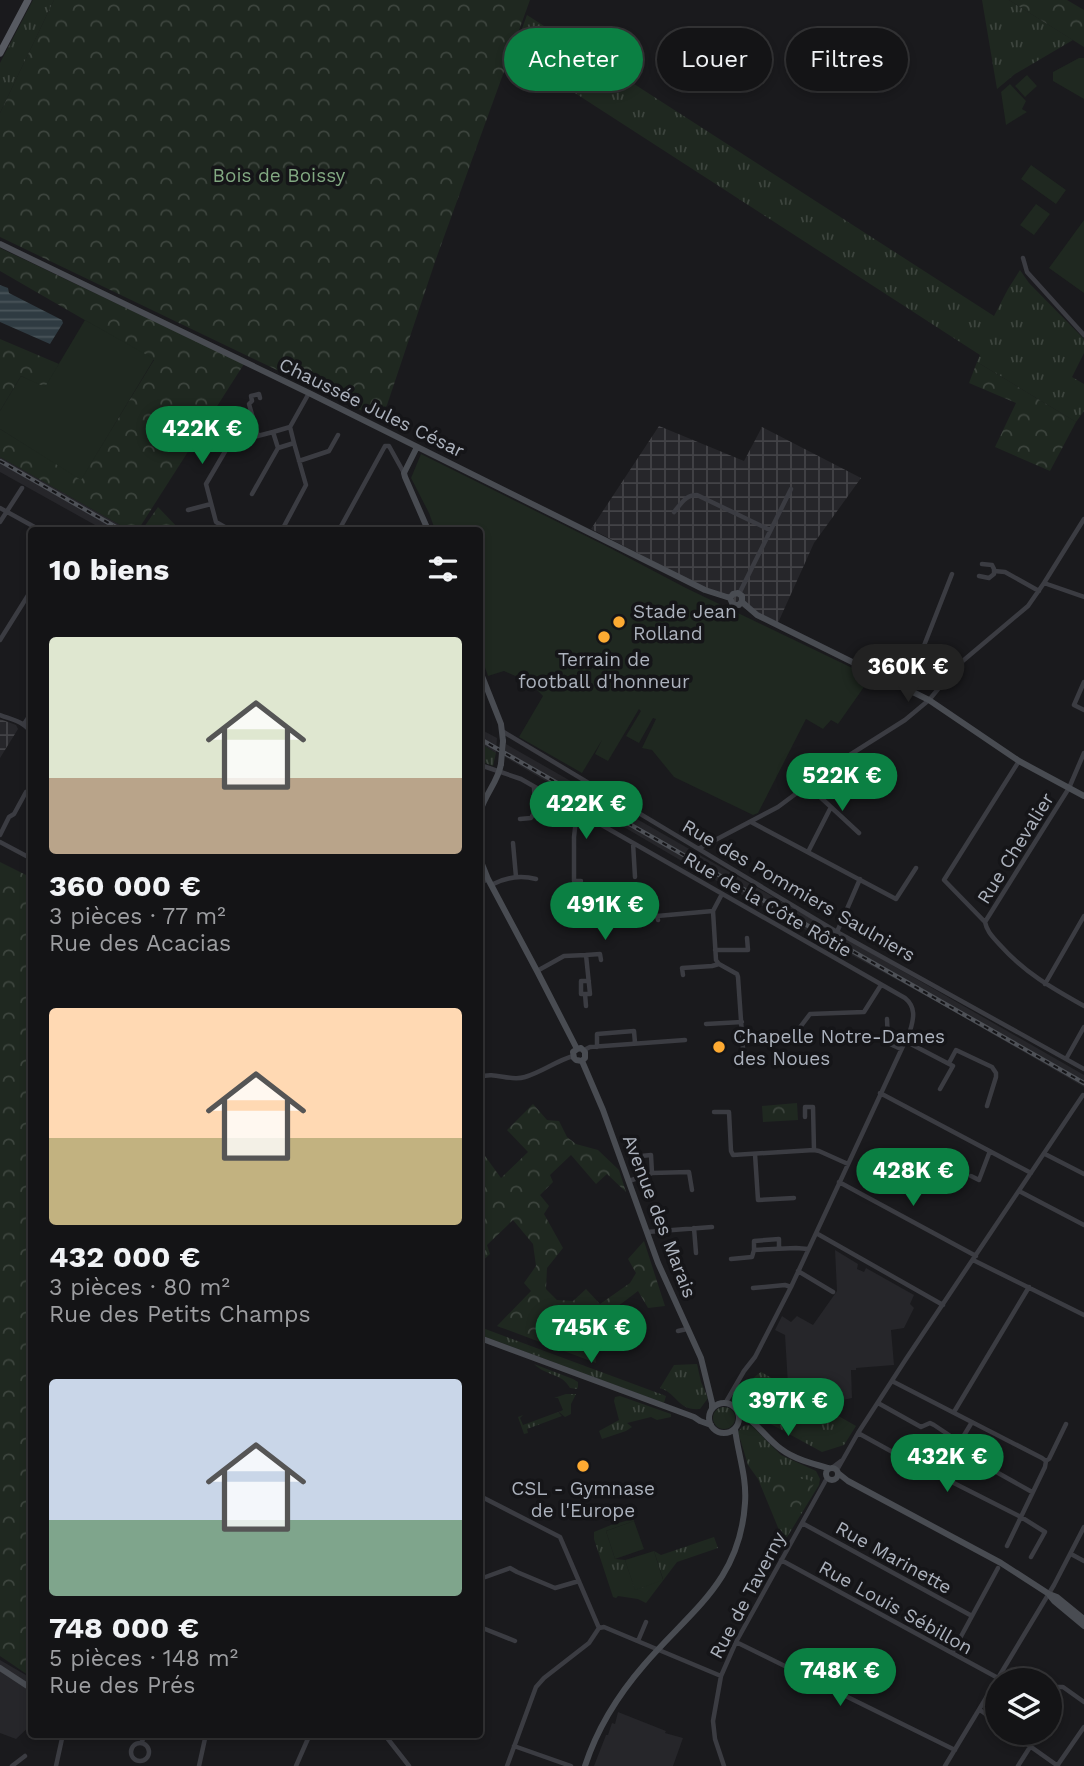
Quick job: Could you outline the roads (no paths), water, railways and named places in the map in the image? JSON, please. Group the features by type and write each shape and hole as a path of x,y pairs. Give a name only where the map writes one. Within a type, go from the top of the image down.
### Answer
{"main road":[{"path":"0,53 28,0"}],"street":[{"name":"Chaussée Jules César","path":"0,244 309,393 705,590 730,598 733,605 742,603 757,615 929,700 1019,761 1084,796"},
{"path":"1023,258 1027,272 1035,283 1084,335"},
{"path":"225,527 216,522 206,484 230,443 289,427 309,393"},
{"path":"258,436 249,404 252,401 251,396 259,394 260,398"},
{"path":"284,527 306,485 289,427"},
{"path":"273,432 278,448"},
{"path":"299,461 329,451 338,435"},
{"path":"252,495 278,448 294,443"},
{"path":"341,527 385,446 389,446 404,473 427,527"},
{"path":"404,473 416,447"},
{"path":"0,522 22,488"},
{"path":"739,594 791,489"},
{"path":"674,512 685,498 697,495 770,530"},
{"path":"188,510 211,503"},
{"path":"0,508 35,527"},
{"path":"699,849 778,807 837,763 905,720 929,700 958,665 1023,610 1039,591 1084,520"},
{"path":"979,576 989,578 994,571 992,565 982,564"},
{"path":"994,571 1005,572 1039,591"},
{"path":"907,689 952,574"},
{"path":"1044,583 1084,597"},
{"path":"730,598 734,593 739,594"},
{"path":"739,594 742,603"},
{"path":"0,640 28,595"},
{"path":"483,679 502,731 503,741 501,768 483,806"},
{"path":"1084,682 1074,705 1084,709"},
{"path":"0,715 28,728"},
{"path":"24,724 28,718"},
{"name":"Rue des Pommiers Saulniers","path":"502,731 837,932 1084,1069"},
{"name":"Rue Chevalier","path":"985,922 1069,788 1084,753"},
{"path":"1019,761 944,880 985,922 987,930 1016,962 1045,984 1084,1006"},
{"name":"Rue de la Côte Rôtie","path":"483,765 501,768 534,786 911,1003 914,1018 905,1041"},
{"path":"807,785 859,833"},
{"path":"520,819 531,818 535,811 534,786"},
{"path":"0,835 9,817 14,814 28,791"},
{"path":"808,852 831,807"},
{"path":"577,811 574,881 581,881"},
{"path":"750,821 896,899 916,868"},
{"path":"0,842 28,857"},
{"path":"513,843 516,877"},
{"path":"634,843 635,877"},
{"path":"483,867 578,1052 586,1056 582,1061 576,1060 578,1052"},
{"path":"483,883 508,877 536,878"},
{"path":"837,932 860,879"},
{"path":"722,894 713,911 716,960 738,976 743,1049 747,1061"},
{"path":"657,920 657,916 713,911"},
{"path":"1045,984 1084,916"},
{"path":"715,950 748,950 747,937"},
{"path":"537,971 564,956 600,954 601,960"},
{"path":"586,955 589,981 581,981 581,995 585,994 586,1006"},
{"path":"683,975 682,968 719,964"},
{"path":"795,1034 810,1014 864,1012 881,985"},
{"path":"887,1019 888,1041 901,1049"},
{"path":"706,1024 742,1022"},
{"path":"1066,1059 1084,1027"},
{"path":"597,1047 597,1034 634,1031 635,1044"},
{"path":"483,1075 522,1078 590,1047 685,1040"},
{"path":"694,1417 723,1403 755,1357 791,1287 905,1041 953,1066 940,1089"},
{"path":"948,1063 956,1050 992,1067 996,1077 988,1106"},
{"name":"Avenue des Marais","path":"582,1061 603,1110 668,1289 701,1358 712,1403 711,1411"},
{"path":"880,1093 1032,1173"},
{"name":"Rue de Taverny","path":"724,1766 715,1740 713,1721 721,1676 736,1642 831,1475 1083,1095"},
{"path":"805,1117 805,1107 813,1107 814,1150"},
{"path":"714,1112 729,1112 733,1155 814,1150 848,1164"},
{"path":"971,1176 979,1180 990,1152"},
{"path":"755,1154 758,1200 794,1198"},
{"path":"1045,1154 1084,1174"},
{"path":"643,1177 641,1156 651,1155 652,1173"},
{"path":"629,1181 652,1173 689,1172 692,1190"},
{"path":"839,1182 974,1258 1084,1315"},
{"path":"1019,1191 1084,1225"},
{"path":"647,1232 712,1227"},
{"path":"694,1228 696,1253"},
{"path":"816,1233 943,1305"},
{"path":"731,1259 752,1257 754,1241 779,1238 779,1248"},
{"path":"754,1250 808,1249"},
{"path":"798,1271 833,1292"},
{"path":"754,1288 785,1285 791,1287"},
{"path":"954,1412 1029,1287"},
{"path":"678,1331 687,1328"},
{"path":"483,1339 694,1417 724,1433 738,1447"},
{"path":"892,1381 1046,1461"},
{"name":"Avenue des Marais","path":"706,1383 723,1403"},
{"path":"585,1766 592,1746 635,1675 716,1588 734,1554 743,1524 745,1502 744,1475 738,1447 736,1387"},
{"path":"723,1403 752,1420 782,1450 848,1481 1001,1563 1057,1597 1084,1619"},
{"path":"878,1404 921,1427 930,1423 934,1425 988,1461 991,1469 1032,1492"},
{"path":"711,1411 711,1425"},
{"path":"960,1442 972,1422"},
{"path":"724,1433 754,1423"},
{"path":"1007,1546 1066,1424"},
{"path":"858,1433 1045,1532 1031,1557"},
{"path":"483,1498 560,1537 599,1628"},
{"name":"Rue Marinette","path":"802,1523 972,1616"},
{"path":"1004,1668 1049,1594 1084,1527"},
{"path":"1071,1554 1084,1561"},
{"name":"Rue Louis Sébillon","path":"781,1560 985,1671"},
{"path":"483,1578 510,1568 555,1588 579,1581"},
{"path":"952,1653 998,1568"},
{"path":"1049,1594 1084,1626"},
{"path":"638,1641 646,1622"},
{"path":"507,1766 536,1687 589,1643 599,1628 604,1627 721,1676"},
{"path":"483,1628 515,1641"},
{"path":"736,1642 955,1750"},
{"path":"0,1668 28,1686"},
{"path":"1062,1687 1084,1702"},
{"path":"946,1766 985,1701"},
{"path":"980,1710 985,1714"},
{"path":"1028,1745 1058,1766 1084,1727"},
{"path":"56,1766 62,1738"},
{"path":"142,1743 143,1738"},
{"path":"199,1766 205,1738"},
{"path":"296,1766 308,1738"},
{"path":"387,1738 409,1766"},
{"path":"142,1743 148,1748 149,1754 139,1761 132,1756 131,1751 134,1745 142,1743"},
{"path":"514,1746 570,1766"},
{"path":"1018,1766 1030,1747"},
{"path":"12,1766 25,1756"}],"railway":[{"path":"0,461 116,527"},
{"path":"483,741 1084,1083"}],"place":[{"name":"Stade Jean Rolland","path":"619,622"},
{"name":"Terrain de football d'honneur","path":"604,637"},
{"name":"Chapelle Notre-Dames des Noues","path":"719,1047"},
{"name":"CSL - Gymnase de l'Europe","path":"583,1466"}],"park label":[{"name":"Bois de Boissy","path":"279,175"}]}
